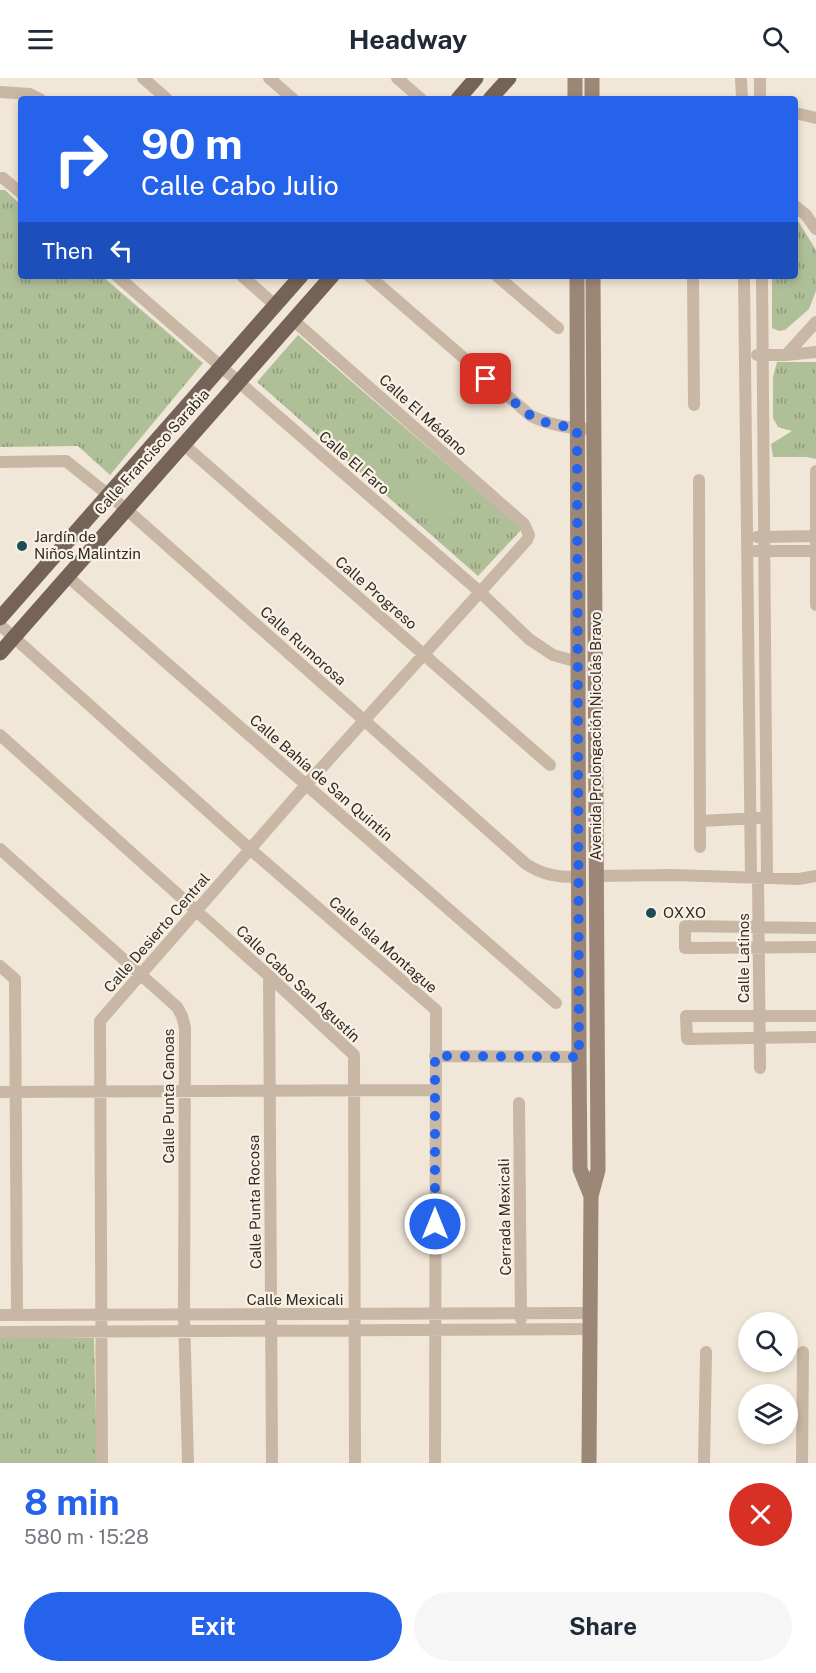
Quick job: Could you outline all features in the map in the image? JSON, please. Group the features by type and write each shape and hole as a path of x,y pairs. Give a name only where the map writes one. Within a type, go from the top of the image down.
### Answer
{"main road":[{"path":"461,96 476,78"},
{"path":"493,96 509,78"},
{"path":"575,78 575,96"},
{"path":"592,78 592,96"},
{"name":"Calle Francisco Sarabia","path":"0,618 298,279"},
{"name":"Calle Francisco Sarabia","path":"0,653 329,279"},
{"name":"Avenida Prolongación Nicolás Bravo","path":"577,279 577,877 580,1169 591,1196"},
{"name":"Avenida Prolongación Nicolás Bravo","path":"589,1463 591,1196 598,1170 593,279"},
{"path":"577,877 596,876"}],"street":[{"path":"143,78 164,96"},
{"path":"269,78 290,96"},
{"path":"397,78 418,96"},
{"path":"741,78 742,96"},
{"path":"760,78 760,96"},
{"path":"0,92 34,96"},
{"path":"798,113 816,118"},
{"path":"0,178 18,191"},
{"path":"798,208 816,229"},
{"name":"Calle El Faro","path":"120,279 480,592 529,639 544,650 578,662"},
{"path":"245,279 275,305"},
{"path":"372,279 520,408 544,422 577,429 595,429"},
{"path":"501,279 558,328"},
{"path":"693,279 694,405"},
{"path":"744,279 749,551 750,815 759,878"},
{"path":"759,878 766,814 762,279"},
{"name":"Calle El Médano","path":"293,320 524,524 529,535"},
{"path":"786,355 816,322"},
{"path":"745,355 816,352"},
{"name":"Calle Progreso","path":"183,444 550,765"},
{"name":"Calle Rumorosa","path":"0,462 66,461 126,509 526,864 547,875 577,877"},
{"path":"816,471 816,605"},
{"path":"699,480 700,847"},
{"name":"Calle Desierto Central","path":"102,1463 100,1021 306,785 527,540 529,535"},
{"path":"748,537 815,536"},
{"path":"749,551 815,551"},
{"name":"Calle Bahía de San Quintín","path":"67,576 556,1003"},
{"name":"Calle Isla Montague","path":"0,625 250,849 435,1010 435,1463"},
{"name":"Calle Cabo San Agustín","path":"0,735 354,1055 354,1463"},
{"path":"700,817 766,814"},
{"name":"Calle Punta Canoas","path":"0,849 177,1007 182,1016 185,1028 184,1315 188,1463"},
{"path":"596,876 799,879 816,876"},
{"name":"Calle Latinos","path":"759,878 760,1068"},
{"path":"816,928 685,927 685,948 816,947"},
{"path":"0,966 15,979 17,1315"},
{"name":"Calle Punta Rocosa","path":"269,976 272,1463"},
{"path":"816,1016 686,1016 687,1039 816,1037"},
{"path":"435,1056 579,1057"},
{"path":"0,1092 435,1090"},
{"name":"Cerrada Mexicali","path":"519,1103 521,1330"},
{"name":"Calle Mexicali","path":"0,1315 591,1313"},
{"name":"Calle Mexicali","path":"0,1332 590,1329"},
{"path":"704,1463 706,1352"},
{"path":"802,1463 803,1352"}],"green space":[{"path":"0,190 5,190 18,202 18,279 105,279 203,363 110,475 78,446 0,447"},
{"path":"798,221 816,250 816,291 809,309 785,330 779,331 772,328 772,279 798,279"},
{"path":"298,335 522,529 478,576 257,382"},
{"path":"777,362 816,362 816,459 773,457 771,444 792,431 778,427 773,418 773,377"},
{"path":"427,472 466,506 447,526 410,492"},
{"path":"0,1336 94,1338 97,1463 0,1463"}],"place":[{"name":"Jardín de Niños Malintzin","path":"22,546"},
{"name":"OXXO","path":"651,913"}],"route":[{"path":"435,1224 435,1056 579,1057 577,429 544,422 531,416 486,379"}]}
